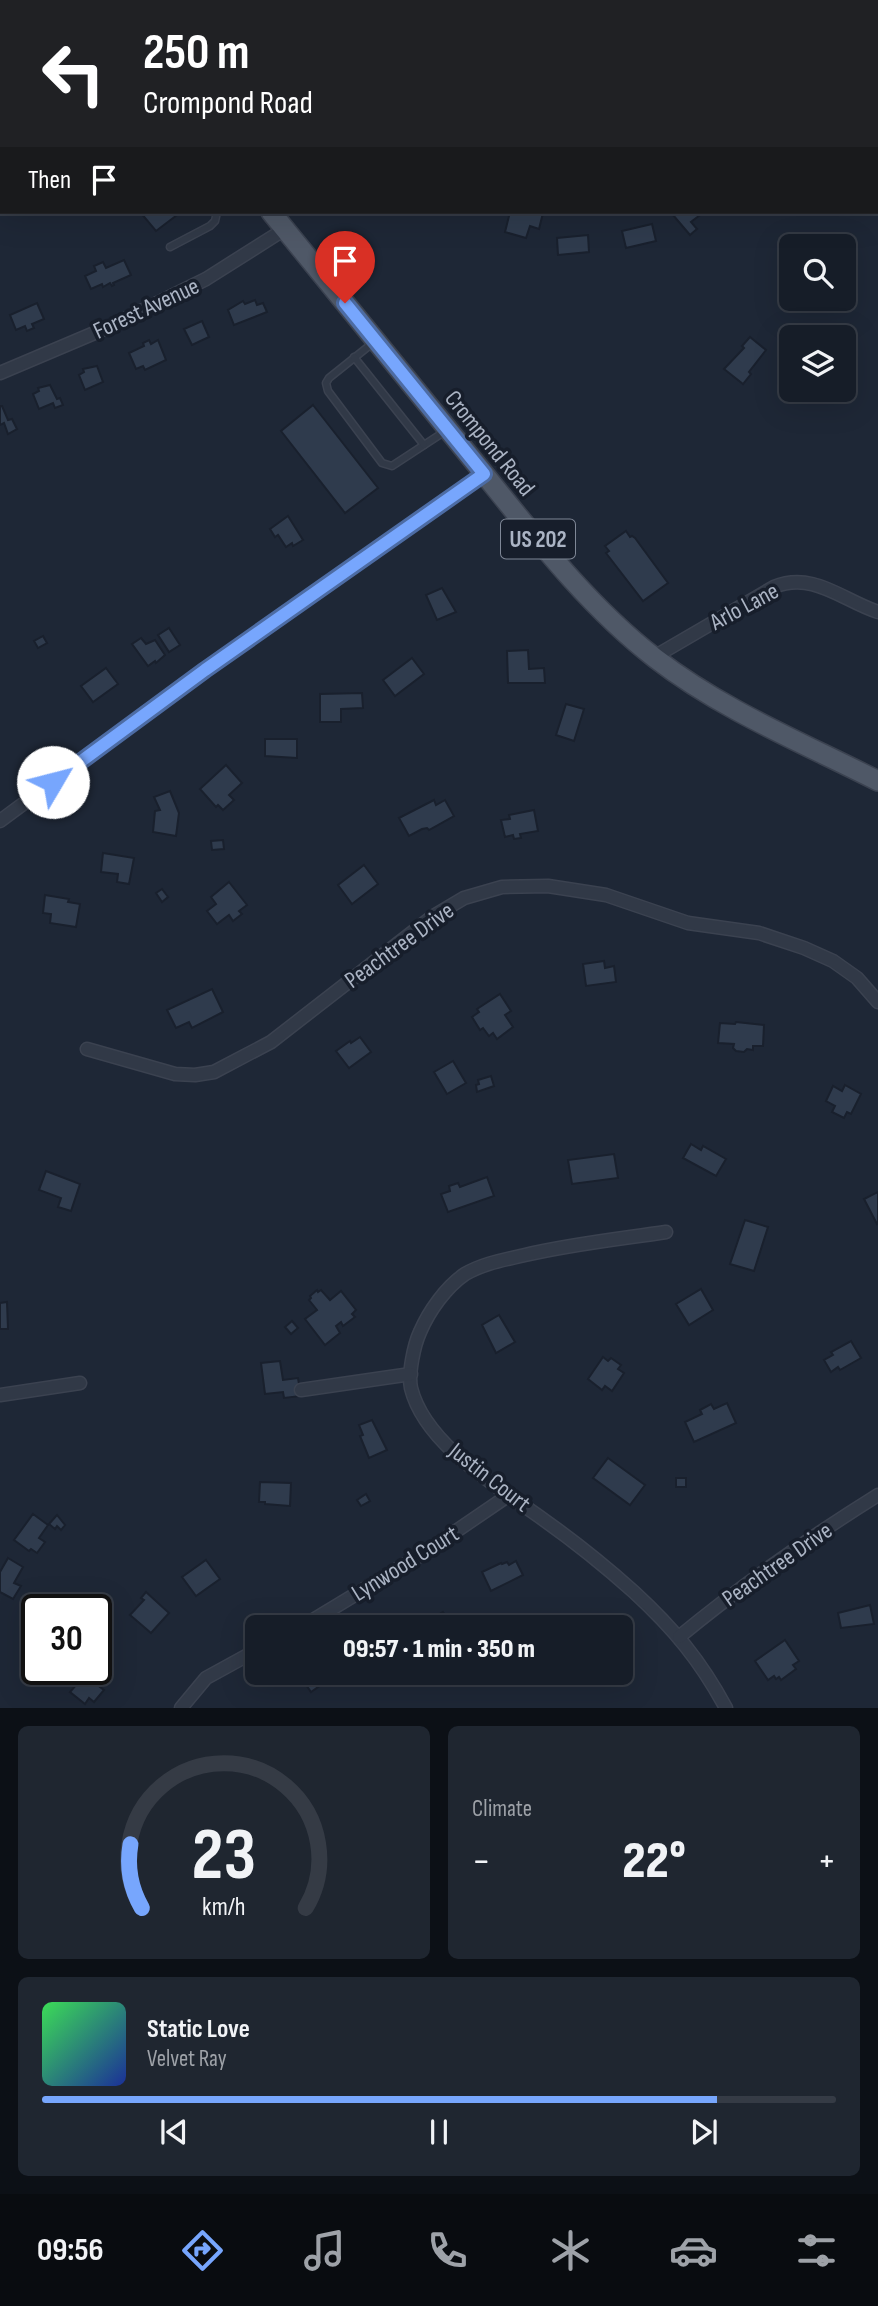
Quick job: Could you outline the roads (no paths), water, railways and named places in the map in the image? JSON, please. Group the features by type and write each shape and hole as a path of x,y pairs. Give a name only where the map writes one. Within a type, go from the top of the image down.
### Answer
{"main road":[{"name":"Crompond Road","path":"273,214 484,474 608,617 677,674 729,706 878,781"}],"street":[{"name":"Forest Avenue","path":"0,373 111,326 206,279 285,229"},
{"path":"0,821 162,701 484,474"},
{"name":"Arlo Lane","path":"654,657 774,587 794,581 815,584 878,612"},
{"name":"Peachtree Drive","path":"87,1049 175,1074 214,1072 271,1042 432,917 464,898 502,887 548,886 606,895 688,923 759,933 804,948 832,961 857,978 878,1002"},
{"name":"Justin Court","path":"666,1232 565,1246 484,1264 465,1275 450,1287 424,1323 415,1342 411,1388 423,1416 466,1465 547,1522 634,1592 679,1637 704,1670 726,1707"},
{"path":"301,1390 411,1374"},
{"path":"0,1395 80,1383"},
{"name":"Lynwood Court","path":"321,1615 424,1553 509,1495"},
{"name":"Peachtree Drive","path":"679,1637 725,1599 816,1534 878,1495"},
{"path":"180,1707 206,1678 245,1657"}],"lane":[{"path":"170,247 210,226 215,221 216,214"},
{"path":"376,341 326,383 328,391 382,463 392,466 448,429"},
{"path":"355,357 424,445"}]}
